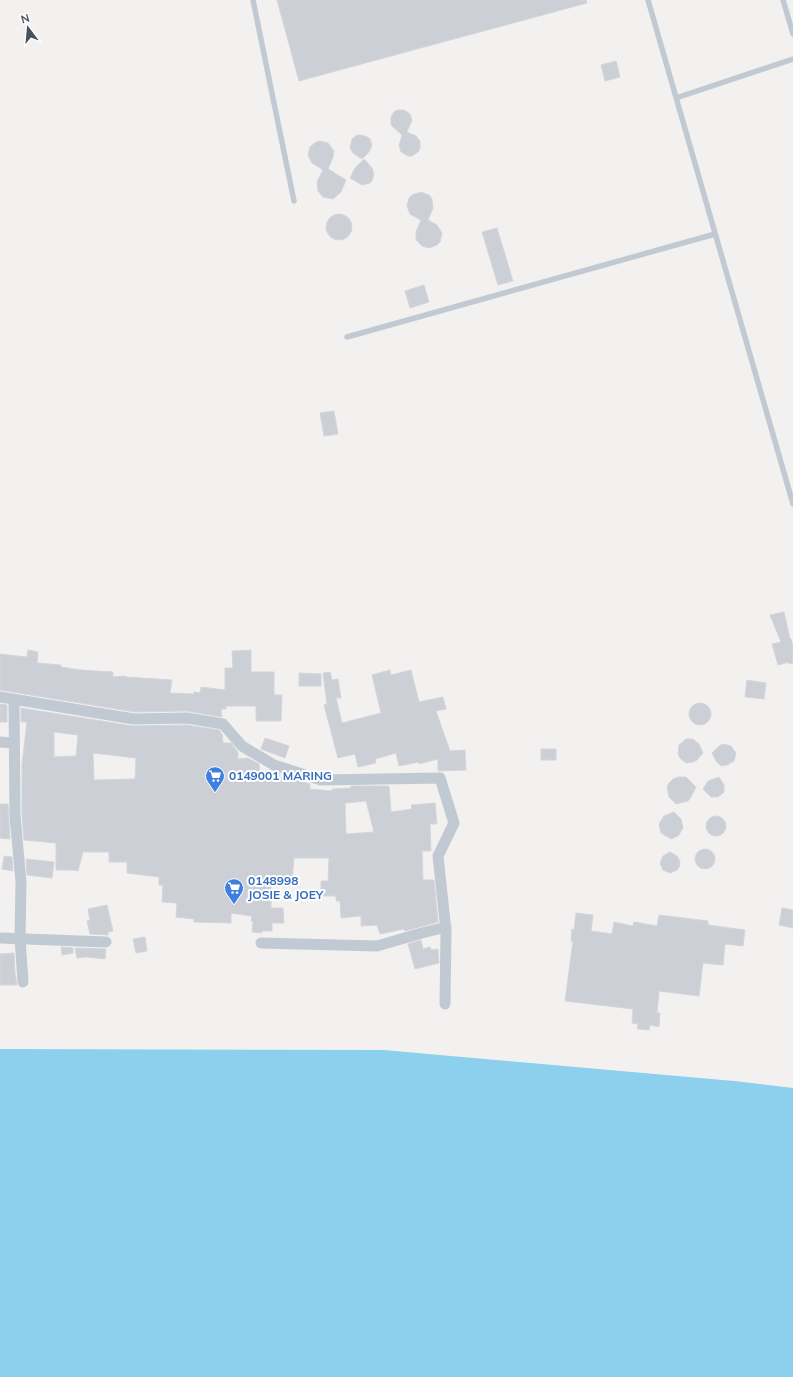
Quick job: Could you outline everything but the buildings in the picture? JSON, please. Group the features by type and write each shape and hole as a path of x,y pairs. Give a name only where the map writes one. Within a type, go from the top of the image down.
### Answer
{"street":[{"path":"0,697 134,719 187,718 223,724 242,746 274,765 321,780 440,778 454,823 438,856 446,927 445,1004"},
{"path":"14,699 15,816 21,882 20,938 23,982"},
{"path":"0,742 14,743"},
{"path":"261,943 377,946 446,927"},
{"path":"0,938 106,942"}],"lane":[{"path":"253,0 294,201"},
{"path":"648,0 793,504"},
{"path":"783,0 793,34"},
{"path":"676,98 793,60"},
{"path":"348,337 715,234"}],"water":[{"path":"0,1049 384,1050 734,1081 793,1088 793,1377 0,1377"}],"place":[{"name":"0149001 MARING","path":"215,793"},
{"name":"0148998 JOSIE & JOEY","path":"234,905"}]}
